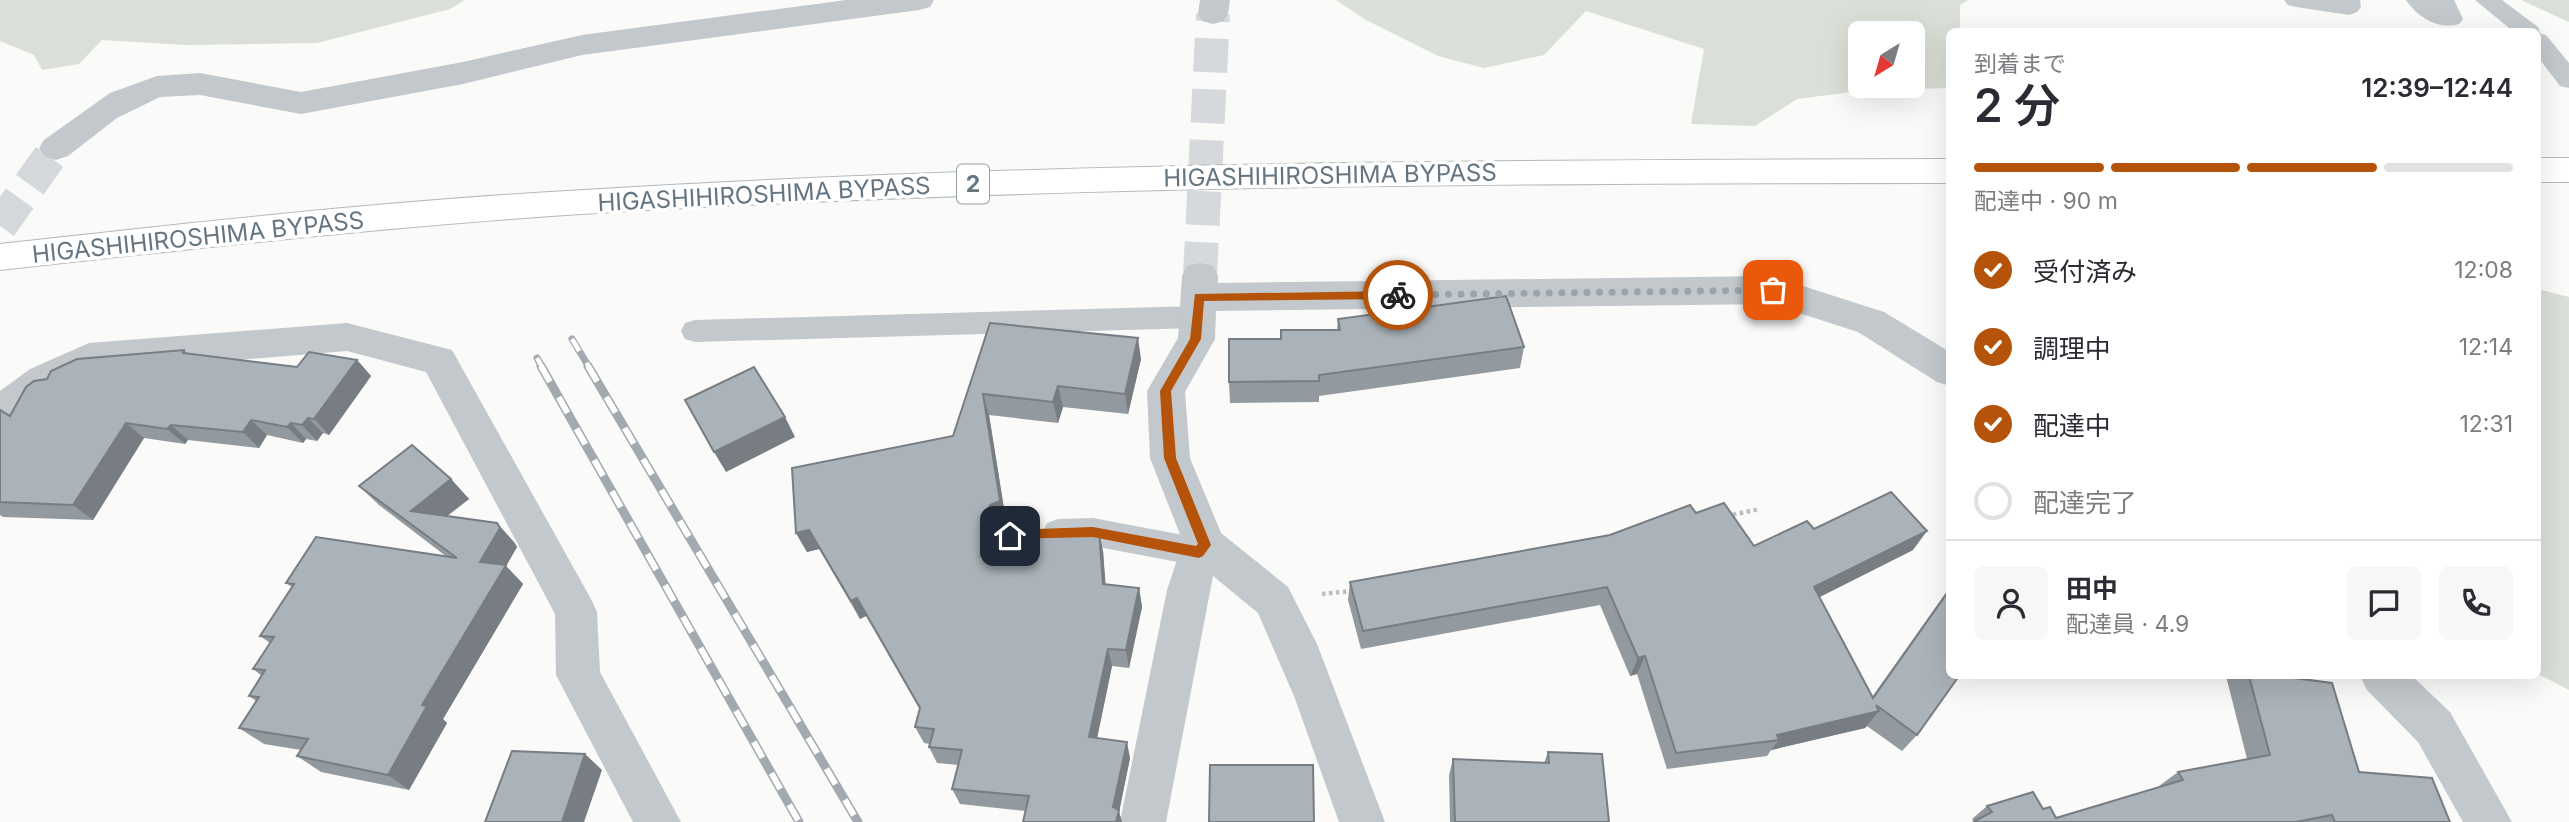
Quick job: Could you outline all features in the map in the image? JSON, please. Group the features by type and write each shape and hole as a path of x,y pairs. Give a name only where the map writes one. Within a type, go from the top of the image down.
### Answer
{"highway":[{"path":"2541,170 2569,170"},
{"name":"HIGASHIHIROSHIMA BYPASS","path":"0,257 217,233 564,203 869,188 1297,173 1946,171"}],"street":[{"path":"56,148 116,101 158,84 201,84 274,101 301,103 463,73 582,45 919,0"},
{"path":"1362,822 1316,696 1273,600 1202,549 1170,458 1166,391 1196,339 1199,297 1773,290 1871,322 1946,369"},
{"path":"0,412 43,380 89,358 347,337 439,360 576,612 578,675 658,822"},
{"path":"1143,822 1188,590 1202,549"},
{"path":"2385,679 2434,727 2489,822"}],"lane":[{"path":"2296,0 2349,7 2348,0"},
{"path":"2418,0 2445,20 2451,19 2442,0"},
{"path":"2487,0 2525,28"},
{"path":"2541,45 2569,80"},
{"path":"695,331 1199,297"},
{"path":"1024,535 1093,532 1202,549"}],"path":[{"path":"1714,516 1760,509"},
{"path":"1273,600 1365,588"}],"shaded area":[{"path":"0,0 465,0 450,9 317,43 186,45 102,40 79,64 42,70 34,55 0,41"},
{"path":"1336,0 1968,0 1960,5 1960,28 1946,28 1946,88 1925,89 1925,21 1848,21 1848,92 1797,99 1755,126 1691,124 1704,49 1586,11 1544,55 1484,68 1438,56 1366,20"},
{"path":"2521,0 2569,0 2569,22"},
{"path":"2541,290 2569,297 2569,690 2541,676"}],"building":[{"path":"1506,296 1524,347 1319,375 1319,381 1229,382 1229,339 1281,339 1281,330 1340,330 1338,319"},
{"path":"990,323 1138,338 1125,394 1058,386 1053,402 983,394 1000,501 990,505 985,516 990,528 1004,534 1099,531 1103,584 1139,588 1126,650 1108,649 1089,737 1127,742 1113,807 1119,810 1116,822 1023,822 1029,796 952,789 962,750 929,747 934,729 915,727 920,708 857,598 851,601 809,530 796,533 792,468 953,436"},
{"path":"184,350 183,353 297,367 309,352 357,360 314,419 308,418 302,425 291,423 287,427 251,420 243,432 171,425 167,429 126,423 73,505 0,502 0,410 10,416 26,387 34,381 47,379 51,371 77,359"},
{"path":"754,367 785,417 714,452 685,400"},
{"path":"412,445 451,479 411,511 497,523 500,528 480,562 506,565 422,705 427,706 388,775 297,756 308,739 239,728 259,697 249,696 265,670 253,669 274,637 260,636 294,584 286,583 316,537 457,558 359,486"},
{"path":"1891,492 1927,531 1814,587 1873,698 1946,595 1946,679 1957,679 1917,735 1876,705 1879,711 1777,735 1779,740 1676,753 1645,656 1638,658 1607,587 1363,631 1350,582 1610,535 1690,505 1696,513 1724,503 1754,546 1807,521 1814,529"},
{"path":"2250,679 2302,679 2332,683 2359,772 2432,778 2450,822 2335,822 2332,815 2296,822 1973,822 1992,812 1987,806 2033,792 2043,809 2050,807 2056,818 2183,780 2178,772 2270,755"},
{"path":"512,751 585,754 562,822 485,822"},
{"path":"1548,752 1602,754 1609,822 1455,822 1453,759 1549,763"},
{"path":"1210,765 1313,765 1314,822 1209,822"}],"tunnel":[{"path":"1200,276 1213,14"},
{"path":"0,226 56,148"}],"railway":[{"path":"572,339 589,367"},
{"path":"537,358 542,367"},
{"path":"541,366 799,822"},
{"path":"588,366 858,822"}],"way so far":[{"path":"1398,295 1773,290"}],"route":[{"path":"1010,536 1093,532 1199,552 1205,545 1170,458 1166,391 1196,339 1199,297 1398,295"}]}
